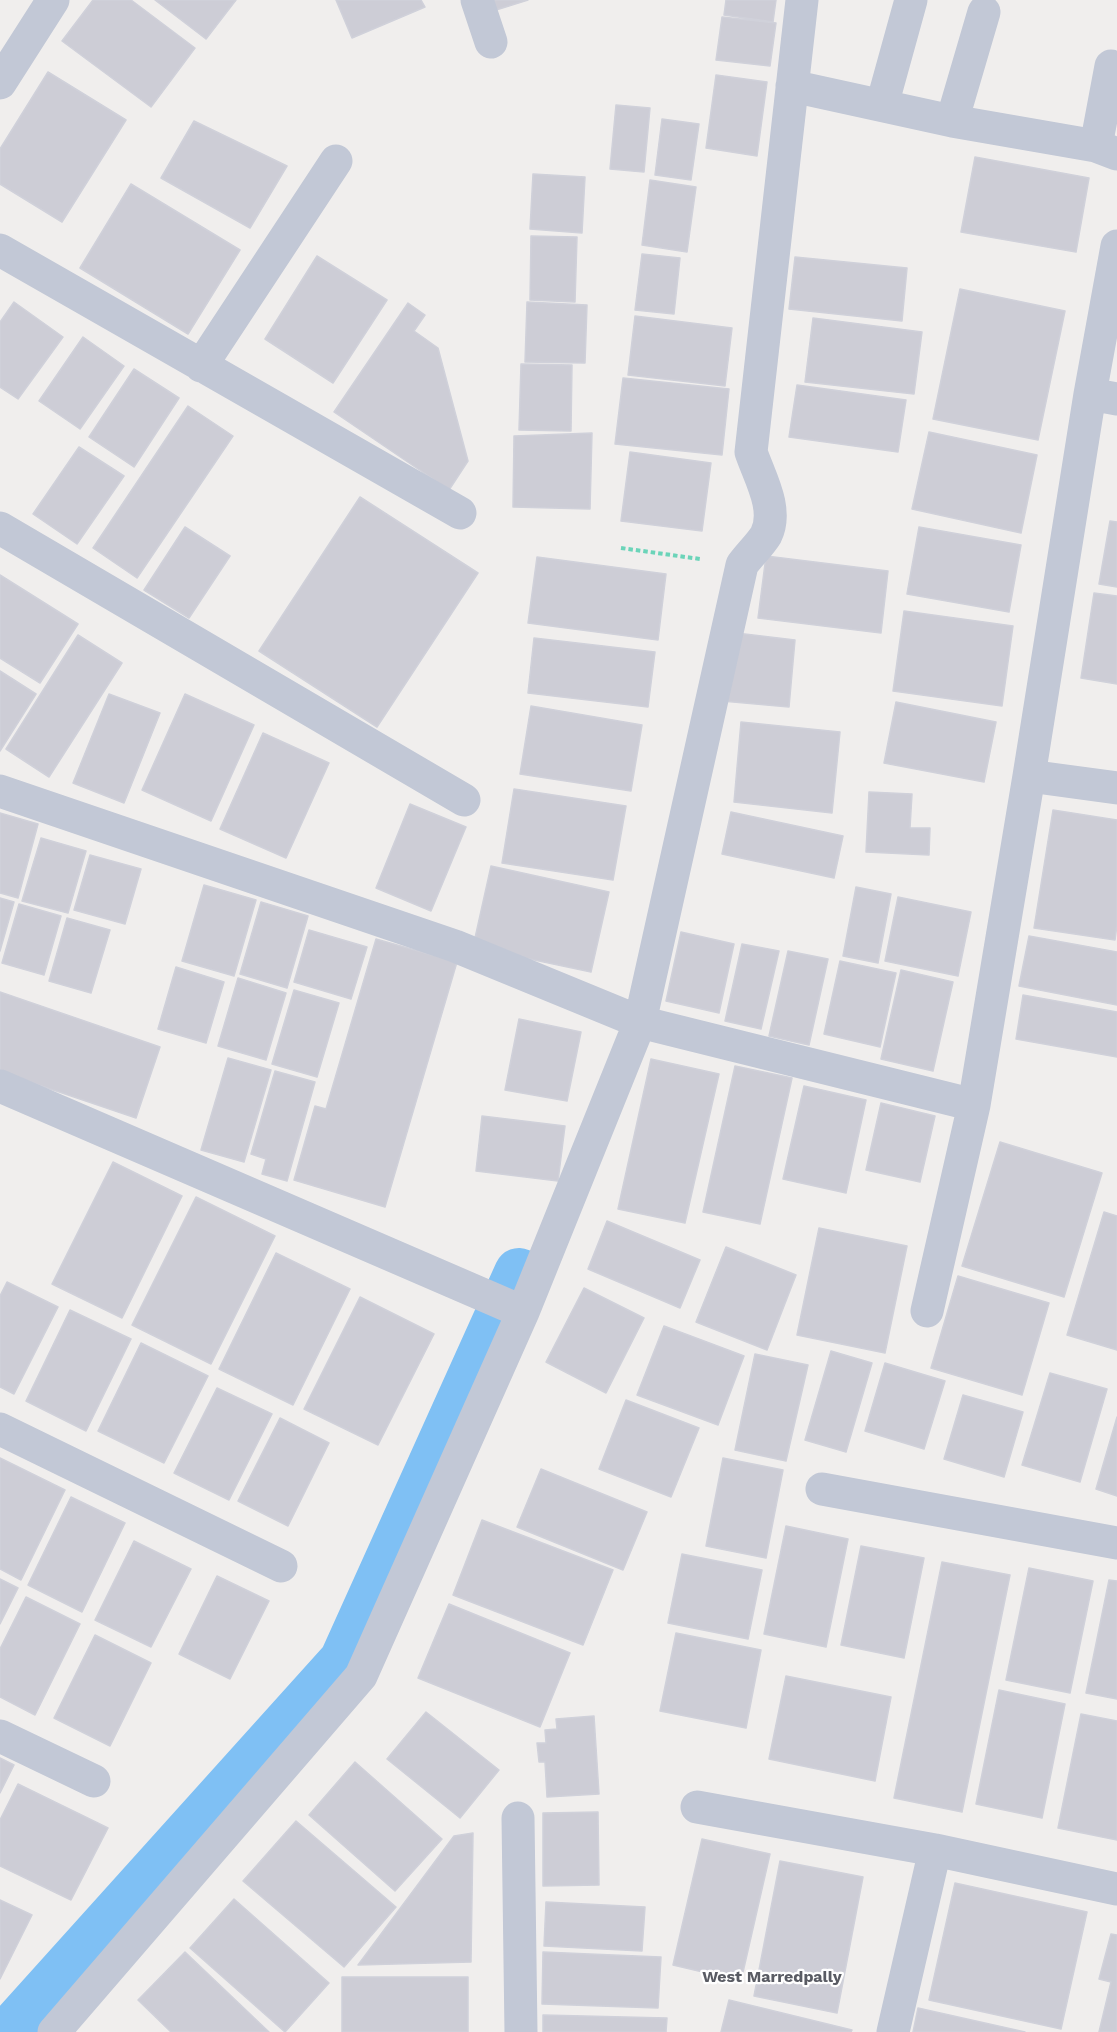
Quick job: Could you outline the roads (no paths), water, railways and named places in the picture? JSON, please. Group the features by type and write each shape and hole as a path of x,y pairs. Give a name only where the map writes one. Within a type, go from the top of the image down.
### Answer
{"street":[{"path":"0,83 53,0"},
{"path":"477,0 491,42"},
{"path":"54,2032 361,1676 640,1022 742,565 766,534 770,510 766,490 751,452 802,0"},
{"path":"882,105 911,0"},
{"path":"952,121 984,12"},
{"path":"792,86 952,121 1106,150 1111,66"},
{"path":"201,366 336,161"},
{"path":"927,1311 970,1120 1029,776 1104,396 1117,246"},
{"path":"0,250 460,513"},
{"path":"0,528 464,800"},
{"path":"1029,776 1117,788"},
{"path":"0,790 455,946 640,1022 970,1120"},
{"path":"0,1086 518,1310"},
{"path":"0,1430 281,1566"},
{"path":"822,1489 1117,1543"},
{"path":"0,1736 94,1781"},
{"path":"697,1807 935,1850 1117,1889"},
{"path":"518,1818 521,2032"},
{"path":"892,2032 935,1850"}],"waterway":[{"path":"10,2032 344,1661 519,1273"}],"district":[{"name":"West Marredpally","path":"772,1977"}]}
